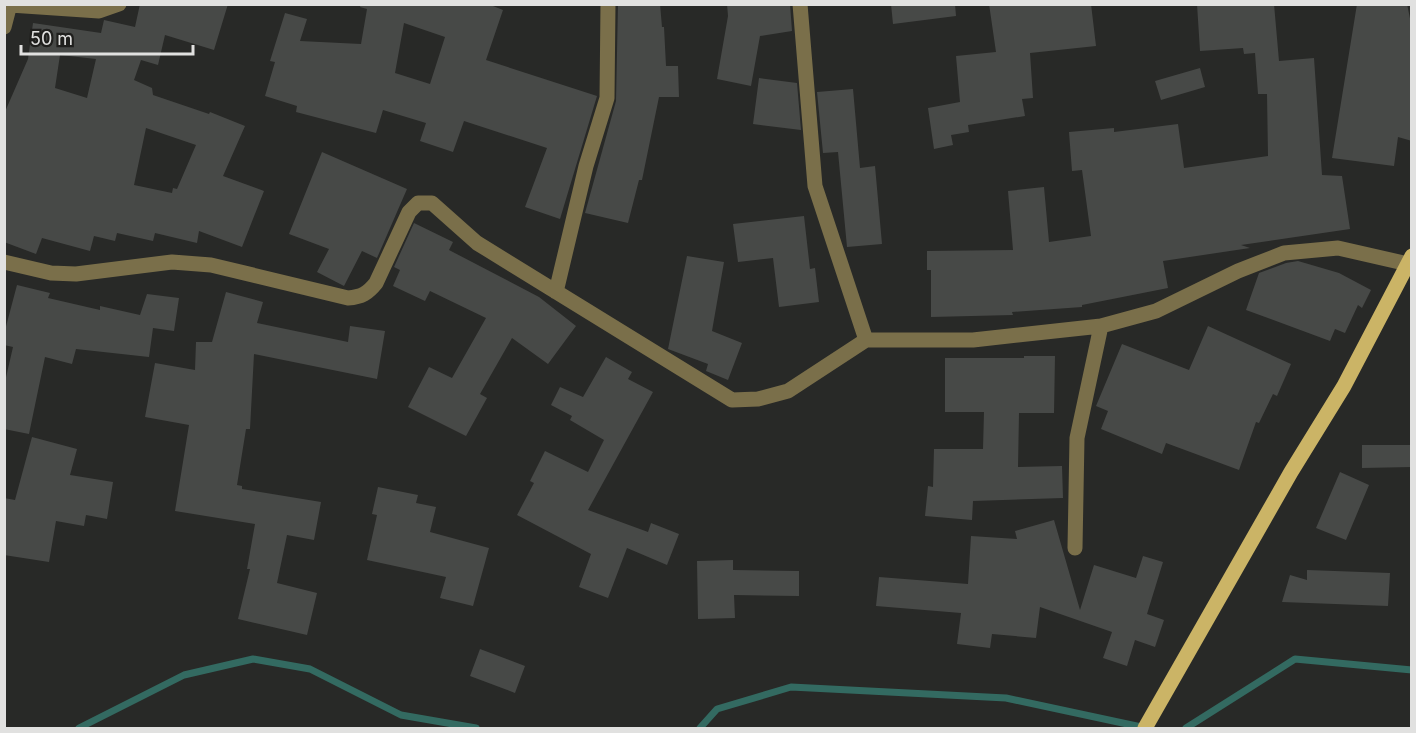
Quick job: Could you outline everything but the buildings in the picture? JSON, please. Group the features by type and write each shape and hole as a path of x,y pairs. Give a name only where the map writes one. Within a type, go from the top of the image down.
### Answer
{"main road":[{"path":"1145,729 1290,472 1344,386 1410,263"}],"street":[{"path":"4,27 10,5 99,11 119,4"},
{"path":"556,292 586,166 607,98 608,4"},
{"path":"800,4 815,186 866,340"},
{"path":"4,261 51,273 76,274 172,262 211,265 348,298 359,297 369,292 376,282 409,212 418,203 432,203 477,243 732,400 758,399 788,392 866,340 973,340 1101,326 1156,311 1238,271 1284,253 1338,248 1410,263"},
{"path":"1076,548 1077,438 1101,326"}],"waterway":[{"path":"79,728 184,675 253,659 310,669 401,715 476,728"},
{"path":"1186,728 1295,659 1412,670"},
{"path":"700,728 717,709 791,687 1006,698 1146,728"}]}
